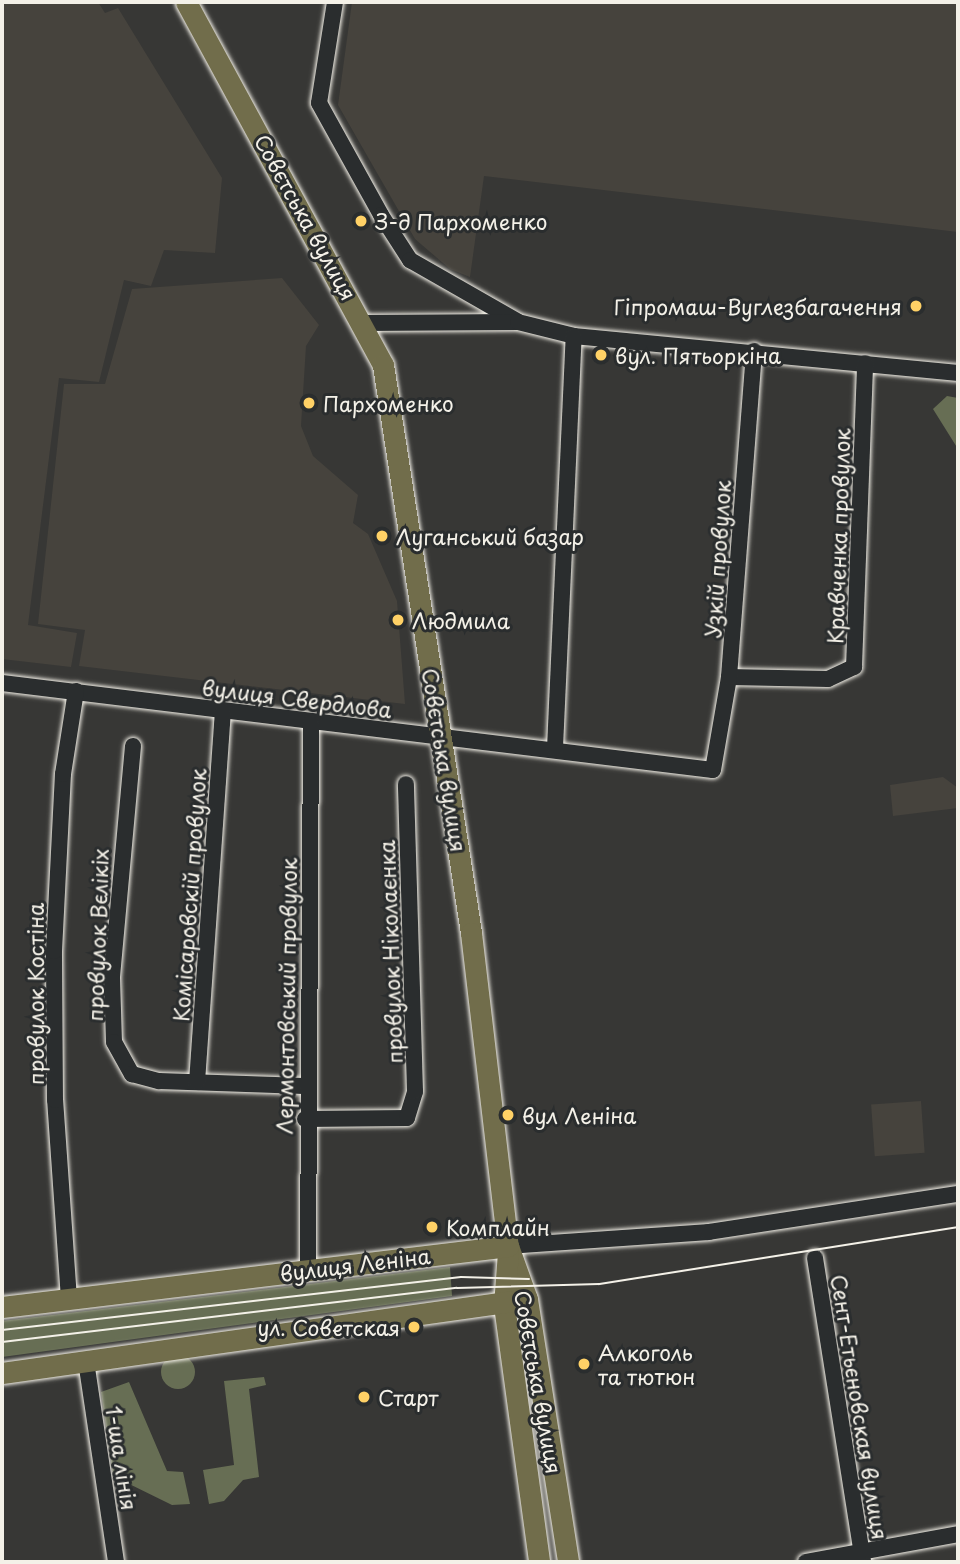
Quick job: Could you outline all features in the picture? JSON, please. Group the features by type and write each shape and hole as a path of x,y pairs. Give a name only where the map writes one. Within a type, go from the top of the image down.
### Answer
{"main road":[{"name":"Совєтська вулиця","path":"187,2 364,323 383,365 442,736 508,1246 527,1299 568,1562"},
{"name":"вулиця Леніна","path":"2,1307 508,1246"},
{"path":"508,1246 505,1305 539,1562"},
{"path":"2,1373 505,1305 527,1299"}],"street":[{"path":"335,2 319,103 381,215 410,260 518,321 574,336 754,351 958,373"},
{"path":"364,323 518,321"},
{"path":"555,748 574,336"},
{"name":"Узкій провулок","path":"713,769 729,677 754,351"},
{"name":"Кравченка провулок","path":"729,677 828,679 854,667 865,363"},
{"name":"вулиця Свердлова","path":"2,683 311,723 555,748 713,769"},
{"name":"провулок Костіна","path":"69,1299 55,1100 54,951 63,774 76,691"},
{"name":"Комісаровскій провулок","path":"197,1082 223,710"},
{"name":"Лермонтовський провулок","path":"308,1269 304,1086 311,723"},
{"name":"провулок Вєлікіх","path":"133,746 114,951 114,1042 132,1074 197,1082 304,1086"},
{"name":"провулок Ніколаєнка","path":"305,1119 407,1118 415,1091 407,784"},
{"name":"вулиця Леніна","path":"508,1246 709,1233 958,1194"},
{"name":"Сент-Етьєновская вулиця","path":"815,1258 862,1558"},
{"name":"1-ша лінія","path":"86,1360 116,1562"},
{"path":"806,1562 862,1558 958,1534"}],"shaded area":[{"path":"2,2 98,2 105,13 118,8 222,178 215,253 164,250 151,286 124,280 99,382 59,378 28,625 77,633 71,667 2,659"},
{"path":"352,2 958,2 958,232 484,176 470,277 450,269 415,239 338,105"},
{"path":"282,278 319,325 306,346 301,426 313,456 358,495 353,523 368,534 397,601 405,704 79,666 85,630 38,624 64,384 105,384 132,289"},
{"path":"943,777 958,788 958,808 893,816 890,785"},
{"path":"921,1101 925,1153 875,1156 871,1104"}],"green space":[{"path":"947,396 958,398 958,449 933,409"},
{"path":"450,1267 452,1296 2,1357 2,1321"},
{"path":"178,1355 190,1360 195,1372 190,1384 178,1389 166,1384 161,1372 166,1360"},
{"path":"264,1377 266,1385 249,1389 259,1477 243,1480 224,1501 209,1504 203,1470 234,1465 224,1381"},
{"path":"129,1382 167,1471 183,1472 190,1504 172,1505 113,1476 101,1392"}],"tram line":[{"path":"2,1342 457,1288 599,1284 958,1227"},
{"path":"2,1330 461,1277 529,1279"}],"place":[{"name":"З-д Пархоменко","path":"361,221"},
{"name":"Гіпромаш-Вуглезбагачення","path":"916,306"},
{"name":"вул. Пятьоркіна","path":"601,355"},
{"name":"Пархоменко","path":"309,403"},
{"name":"Луганський базар","path":"382,536"},
{"name":"Людмила","path":"398,620"},
{"name":"вул Леніна","path":"508,1115"},
{"name":"Комплайн","path":"432,1227"},
{"name":"ул. Советская","path":"414,1327"},
{"name":"Алкоголь та тютюн","path":"584,1364"},
{"name":"Старт","path":"364,1397"}]}
